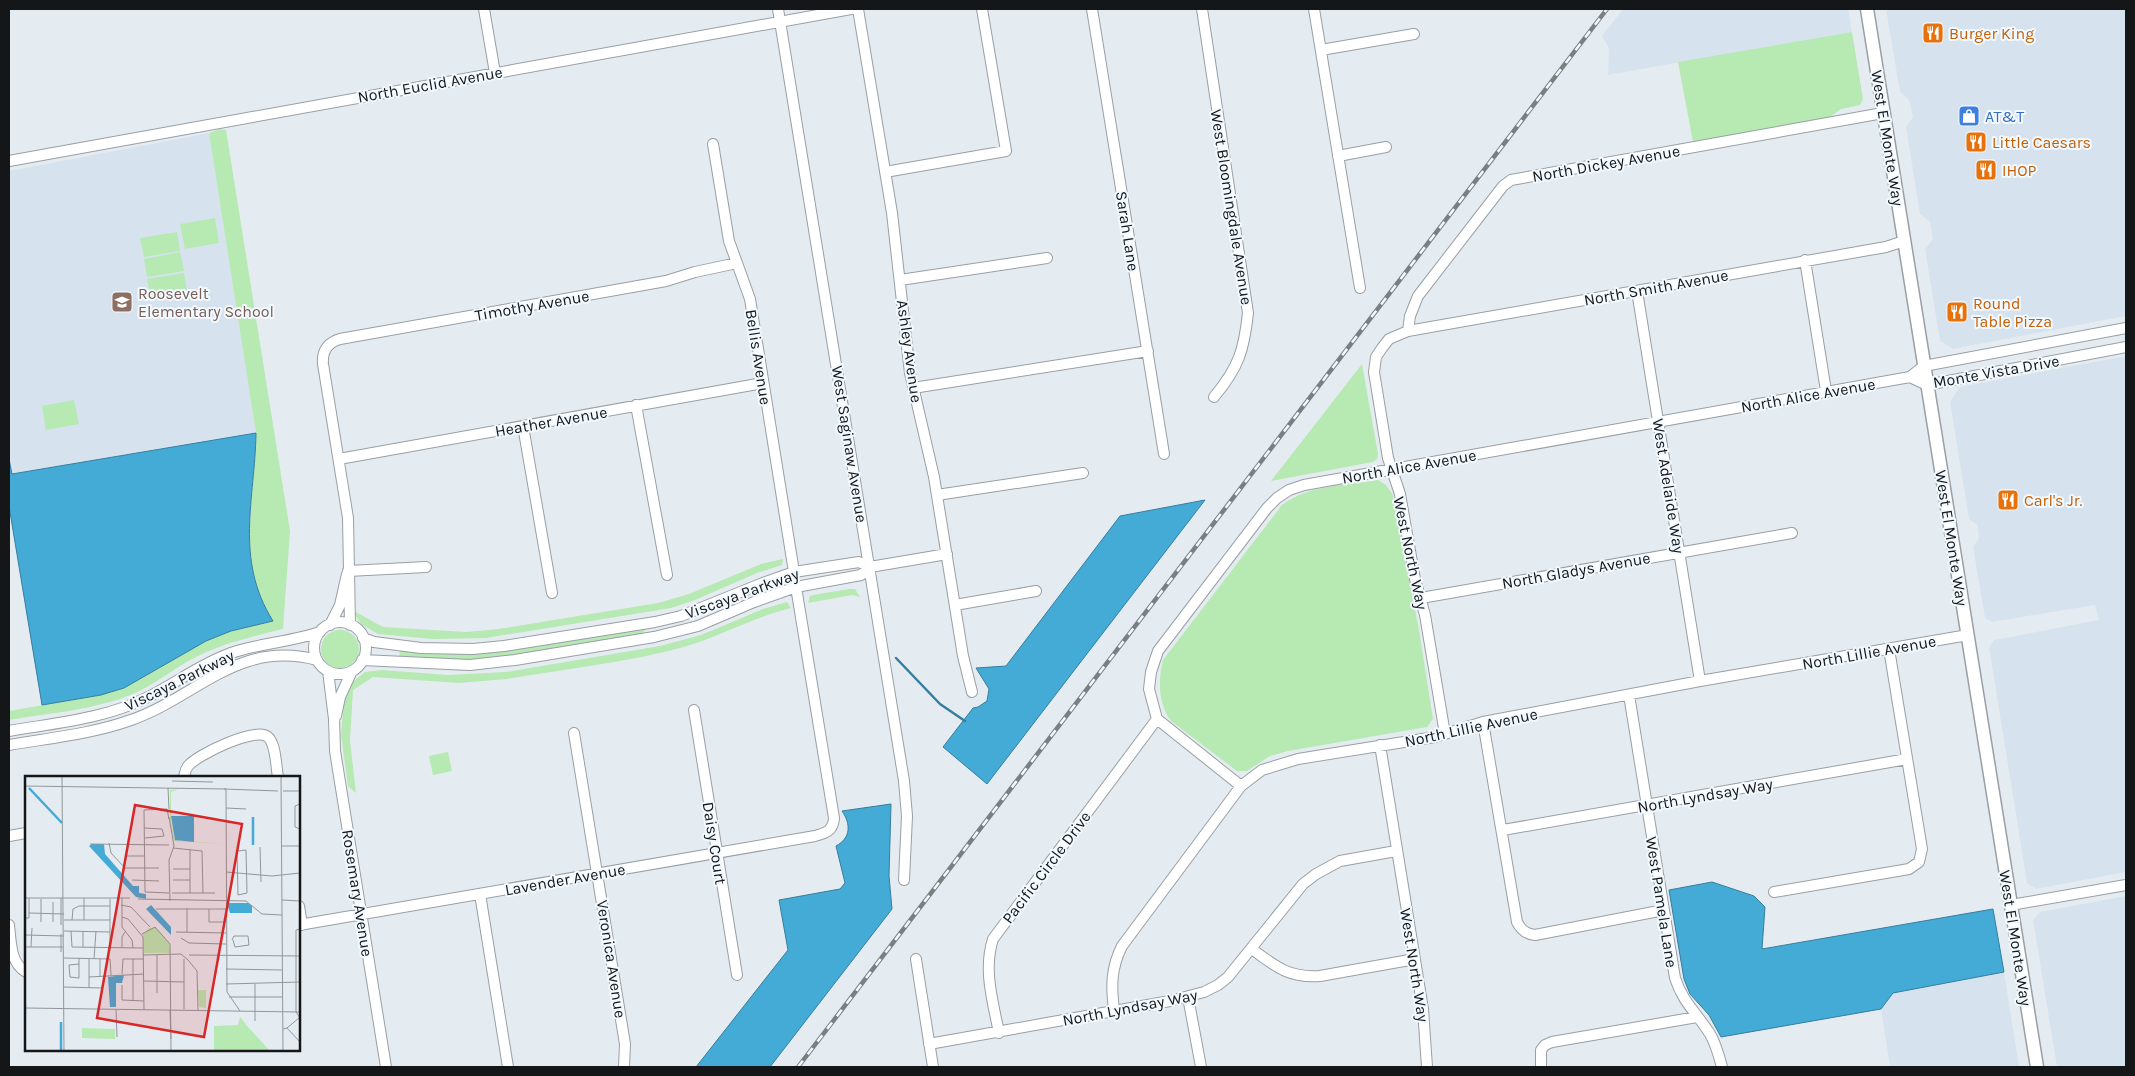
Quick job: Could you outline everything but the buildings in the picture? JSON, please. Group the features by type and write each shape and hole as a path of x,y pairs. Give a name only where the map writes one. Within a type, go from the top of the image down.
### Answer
{"main road":[{"name":"West El Monte Way","path":"1867,9 2037,1067"}],"street":[{"path":"484,9 495,73"},
{"name":"West Saginaw Avenue","path":"778,9 906,798 904,880"},
{"name":"North Euclid Avenue","path":"9,161 780,20 851,9"},
{"name":"Ashley Avenue","path":"858,9 885,172 913,388 937,496 966,672 972,692"},
{"path":"885,172 1006,151 982,9"},
{"name":"Sarah Lane","path":"1092,9 1164,454"},
{"name":"West Bloomingdale Avenue","path":"1202,9 1248,313 1246,337 1240,360 1228,380 1214,397"},
{"path":"1314,9 1360,288"},
{"path":"1321,50 1414,34"},
{"name":"North Dickey Avenue","path":"1408,331 1410,316 1418,296 1503,186 1511,180 1883,113"},
{"name":"Bellis Avenue","path":"713,144 727,229 750,299 794,572"},
{"path":"1338,156 1386,147"},
{"name":"North Smith Avenue","path":"1408,331 1904,242"},
{"path":"900,280 1047,258"},
{"path":"1805,260 1826,391"},
{"name":"Timothy Avenue","path":"339,459 323,364 323,354 328,345 340,339 666,281 695,272 737,263"},
{"name":"West Adelaide Way","path":"1637,291 1700,681"},
{"name":"Monte Vista Drive","path":"2126,328 1924,366 1910,377 1927,385 2126,347"},
{"name":"West North Way","path":"1408,331 1389,339 1376,357 1374,364 1391,468 1400,494 1445,734"},
{"path":"913,388 1148,351"},
{"name":"North Alice Avenue","path":"1157,719 1149,690 1151,672 1158,651 1267,508 1289,490 1304,485 1391,468 1910,377"},
{"name":"Heather Avenue","path":"339,459 763,383"},
{"path":"636,406 667,575"},
{"path":"522,426 552,593"},
{"path":"339,459 348,518 350,625"},
{"path":"937,496 1083,473"},
{"name":"North Gladys Avenue","path":"1420,598 1792,533"},
{"path":"870,568 947,554"},
{"name":"Viscaya Parkway","path":"362,660 470,665 515,660 654,637 698,626 754,602 796,587 861,575 870,568 859,562 794,572 705,607 655,622 473,649 421,648 374,642 363,638"},
{"path":"348,571 426,568"},
{"path":"330,625 340,605 348,571"},
{"name":"Lavender Avenue","path":"300,925 815,836 830,831 834,818 796,587"},
{"path":"955,605 1036,591"},
{"path":"654,637 658,628 698,616 705,607"},
{"path":"341,623 350,625 358,630 363,638 365,649 362,660 352,671 341,674 328,671 317,660 314,645 320,632 330,625 341,623"},
{"name":"Viscaya Parkway","path":"9,732 110,712 159,692 204,664 230,653 270,642 299,639 320,632"},
{"name":"North Lillie Avenue","path":"1114,1010 1112,973 1115,960 1122,946 1241,786 1262,770 1284,762 1445,734 1483,722 1700,681 1968,635"},
{"path":"1774,892 1909,868 1920,862 1922,849 1889,649"},
{"name":"Viscaya Parkway","path":"9,745 90,731 131,720 155,710 207,679 252,661 272,656 294,655 317,660"},
{"name":"Rosemary Avenue","path":"328,671 334,719 334,751 386,1067"},
{"name":"Rosemary Avenue","path":"334,719 340,697 352,671"},
{"name":"West Pamela Lane","path":"1629,695 1675,978 1687,1004 1710,1034 1717,1048 1722,1067"},
{"name":"Daisy Court","path":"694,710 737,975"},
{"path":"1157,719 1241,786"},
{"name":"Pacific Circle Drive","path":"999,1033 988,968 989,952 993,939 1157,719"},
{"path":"9,738 51,731 73,720"},
{"path":"1483,722 1503,830 1517,922 1524,932 1535,935 1664,910"},
{"path":"184,776 188,766 236,740 260,733 269,738 272,744 278,776"},
{"name":"Veronica Avenue","path":"574,733 625,1044 624,1067"},
{"name":"West North Way","path":"1380,745 1396,851 1424,1009 1427,1067"},
{"name":"North Lyndsay Way","path":"1503,830 1907,759"},
{"path":"9,836 25,833"},
{"name":"North Lyndsay Way","path":"929,1044 999,1033 1188,997 1218,985 1235,970 1295,894 1316,874 1340,861 1396,851"},
{"path":"2011,905 2126,885"},
{"path":"480,894 508,1067"},
{"path":"9,925 14,956 19,967 25,971"},
{"path":"1252,949 1279,969 1292,975 1304,977 1320,976 1415,959"},
{"path":"916,959 933,1067"},
{"path":"1188,997 1201,1067"},
{"path":"1542,1067 1540,1050 1544,1045 1552,1042 1697,1017"}],"shaded area":[{"path":"1623,9 1848,9 1852,32 1608,75 1609,48 1602,36"},
{"path":"1886,9 2126,9 2126,316 1953,349 1940,341 1925,249 1933,239 1930,222 1920,214 1906,127 1913,117 1909,100 1900,92"},
{"name":"Roosevelt Elementary School","path":"209,133 256,433 11,474 9,459 9,171"},
{"path":"2126,356 2126,872 2036,889 2027,883 1989,647 1994,640 2099,620 2095,605 1992,622 1985,618 1973,547 1979,538 1977,525 1969,519 1950,402 1960,387"},
{"path":"2126,896 2126,1067 2057,1067 2033,920 2040,912"},
{"path":"2004,972 2019,1067 1890,1067 1881,1009 1893,993"}],"green space":[{"path":"1852,32 1863,99 1860,105 1841,109 1827,119 1693,142 1678,62"},
{"path":"220,129 226,130 290,531 283,629 237,641 203,653 141,690 103,704 9,720 9,711 101,695 124,688 206,641 231,631 272,621 261,598 250,552 256,433 209,133"},
{"path":"215,218 219,243 185,249 180,224"},
{"path":"177,232 180,251 144,257 140,238"},
{"path":"180,252 184,271 147,277 144,259"},
{"path":"184,273 187,291 151,298 147,279"},
{"path":"1362,364 1378,454 1377,459 1373,462 1271,481"},
{"path":"74,400 79,424 46,430 42,406"},
{"path":"1378,480 1386,485 1393,495 1419,630 1433,719 1427,727 1288,751 1270,756 1247,771 1237,771 1171,721 1164,707 1160,692 1163,660 1282,505 1304,493"},
{"path":"783,559 782,565 757,573 695,600 671,608 486,638 433,639 378,634 361,624 352,610 383,627 466,632 499,629 658,603 689,594 761,564"},
{"path":"855,589 860,597 852,595 808,603 810,596"},
{"path":"787,602 791,608 694,644 616,662 507,679 459,683 373,677 353,690 350,741 356,793 348,786 341,734 344,700 350,684 365,672 382,670 448,675 506,672 660,646 701,635 763,609"},
{"path":"647,628 641,635 506,658 476,661 399,658 400,650 471,653"},
{"path":"340,630 354,635 359,649 354,663 340,668 326,663 321,649 326,635"},
{"path":"448,752 452,771 433,775 429,756"}],"water":[{"path":"256,433 250,552 261,598 273,621 231,631 206,641 124,688 101,695 42,705 9,506 9,459 12,474"},
{"path":"1205,500 987,784 943,747 973,708 987,701 989,689 976,668 1006,666 1120,516"},
{"path":"891,804 889,876 892,909 770,1067 696,1067 788,950 779,900 840,889 845,883 836,846 845,839 848,830 847,821 842,811"},
{"path":"1712,882 1754,896 1765,907 1762,949 1993,909 2004,972 1893,993 1881,1009 1721,1037 1709,1015 1690,994 1684,979 1669,890"}],"waterway":[{"path":"896,658 940,704 965,721"}],"railway":[{"path":"798,1067 1607,9"}],"place":[{"name":"Burger King","path":"1933,33"},
{"name":"AT&T","path":"1969,116"},
{"name":"Little Caesars","path":"1976,142"},
{"name":"IHOP","path":"1986,170"},
{"name":"Roosevelt Elementary School","path":"122,302"},
{"name":"Round Table Pizza","path":"1957,312"},
{"name":"Carl's Jr.","path":"2008,500"}]}
